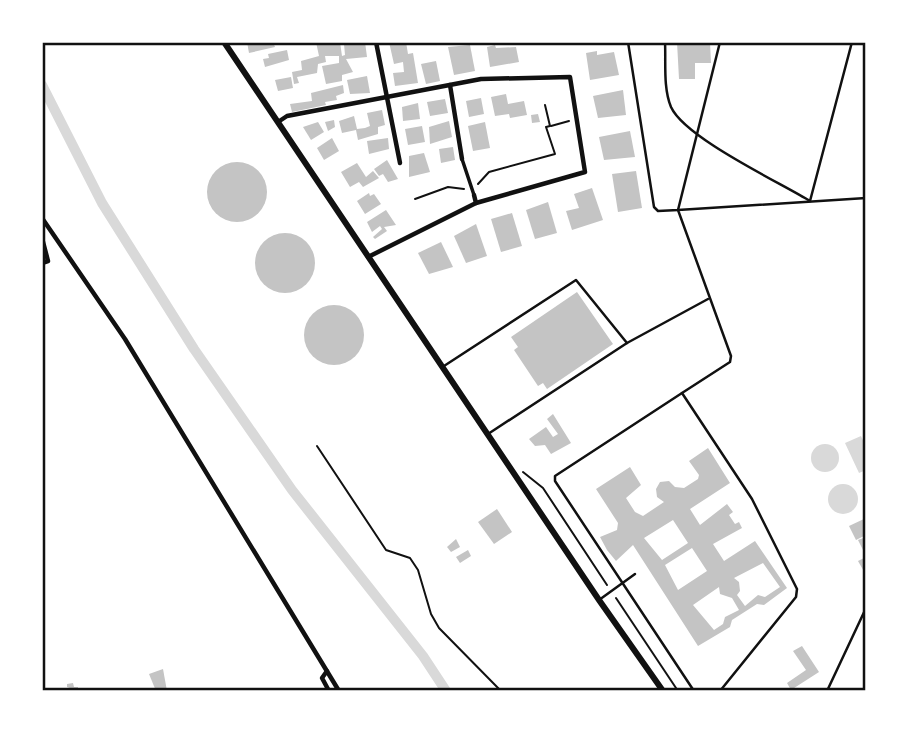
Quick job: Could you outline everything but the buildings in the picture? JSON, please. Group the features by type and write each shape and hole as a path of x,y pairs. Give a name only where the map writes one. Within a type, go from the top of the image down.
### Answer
{"main road":[{"path":"224,42 663,691"}],"street":[{"path":"376,42 400,163"},
{"path":"278,122 287,116 481,79 570,77 585,172 476,203 368,257"},
{"path":"450,85 462,159 476,203"},
{"path":"42,218 85,276 125,339 340,691"},
{"path":"42,238 48,261 42,263"},
{"path":"327,671 322,678 329,691"}],"lane":[{"path":"628,42 654,207 658,211 866,198"},
{"path":"665,42 671,107 682,122 810,201"},
{"path":"694,691 621,584 555,481 555,476 730,362 731,356 708,299 678,210 720,42"},
{"path":"810,201 852,42"},
{"path":"443,367 576,280 627,343"},
{"path":"488,434 627,343 708,299"},
{"path":"682,393 752,499 797,589 796,597 720,691"},
{"path":"599,600 635,574"},
{"path":"827,691 866,608"}],"path":[{"path":"545,105 550,126"},
{"path":"415,199 448,187 473,193 489,172 555,155 546,127 576,120"},
{"path":"317,446 386,550 410,558 418,570 430,614 439,628 501,691"},
{"path":"518,465 528,478 543,488 608,588"},
{"path":"615,598 678,691"}],"shaded area":[{"path":"861,436 866,447 866,470 859,473 845,443"},
{"path":"825,444 835,448 839,458 835,468 825,472 815,468 811,458 815,448"},
{"path":"843,484 854,488 858,499 854,510 843,514 832,510 828,499 832,488"}],"waterway":[{"path":"42,85 102,203 194,349 292,490 423,656 446,691"}]}
